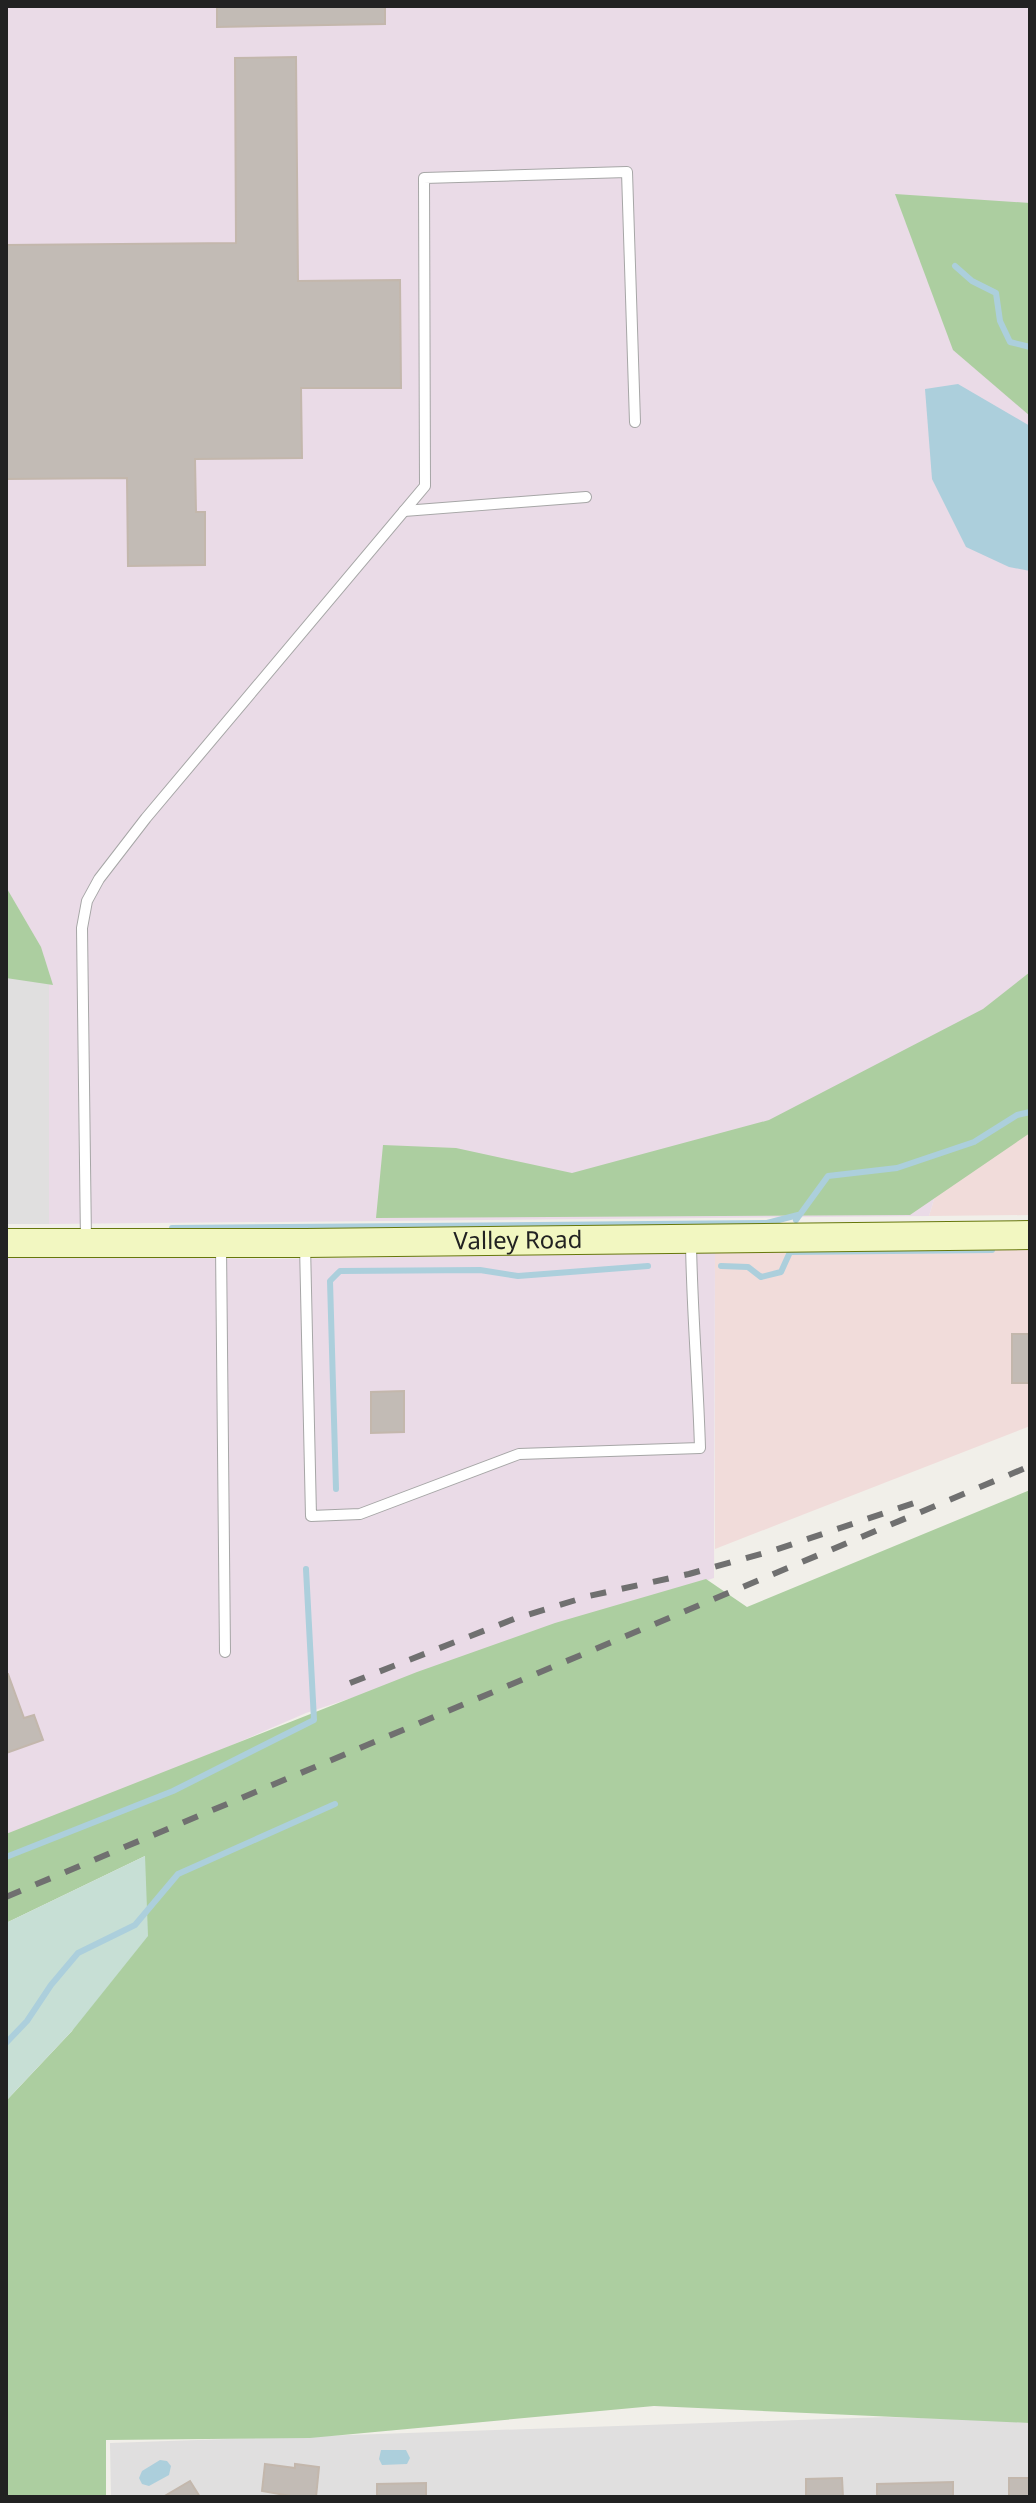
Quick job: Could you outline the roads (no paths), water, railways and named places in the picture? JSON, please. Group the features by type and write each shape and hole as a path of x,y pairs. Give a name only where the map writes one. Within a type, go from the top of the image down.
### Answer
{"street":[{"name":"Valley Road","path":"6,1243 221,1244 1030,1235"}],"lane":[{"path":"86,1244 82,928 87,901 99,879 146,818 425,486 424,178 627,172 635,422"},
{"path":"404,511 586,497"},
{"path":"305,1243 311,1516 360,1514 519,1454 700,1448 691,1240"},
{"path":"221,1244 225,1652"}],"water":[{"path":"958,384 1030,426 1030,571 1009,567 966,547 932,479 925,389"},
{"path":"381,2450 406,2450 410,2458 407,2464 382,2465 379,2459"},
{"path":"160,2460 167,2461 171,2466 169,2475 149,2486 142,2484 139,2478 142,2471"}],"waterway":[{"path":"955,266 972,281 996,293 1000,321 1010,342 1030,347"},
{"path":"796,1220 828,1176 897,1168 974,1142 1017,1115 1030,1112"},
{"path":"172,1228 767,1223 798,1215"},
{"path":"721,1266 748,1267 761,1277 781,1272 790,1252 992,1250"},
{"path":"336,1489 330,1281 340,1271 480,1270 518,1276 648,1266"},
{"path":"6,1857 173,1791 314,1720 306,1569"},
{"path":"6,2043 27,2021 78,1953 135,1925 178,1874 335,1804"}],"railway":[{"path":"6,1897 1030,1466"},
{"path":"350,1683 514,1619 589,1596 689,1574 775,1550 923,1500"}]}
